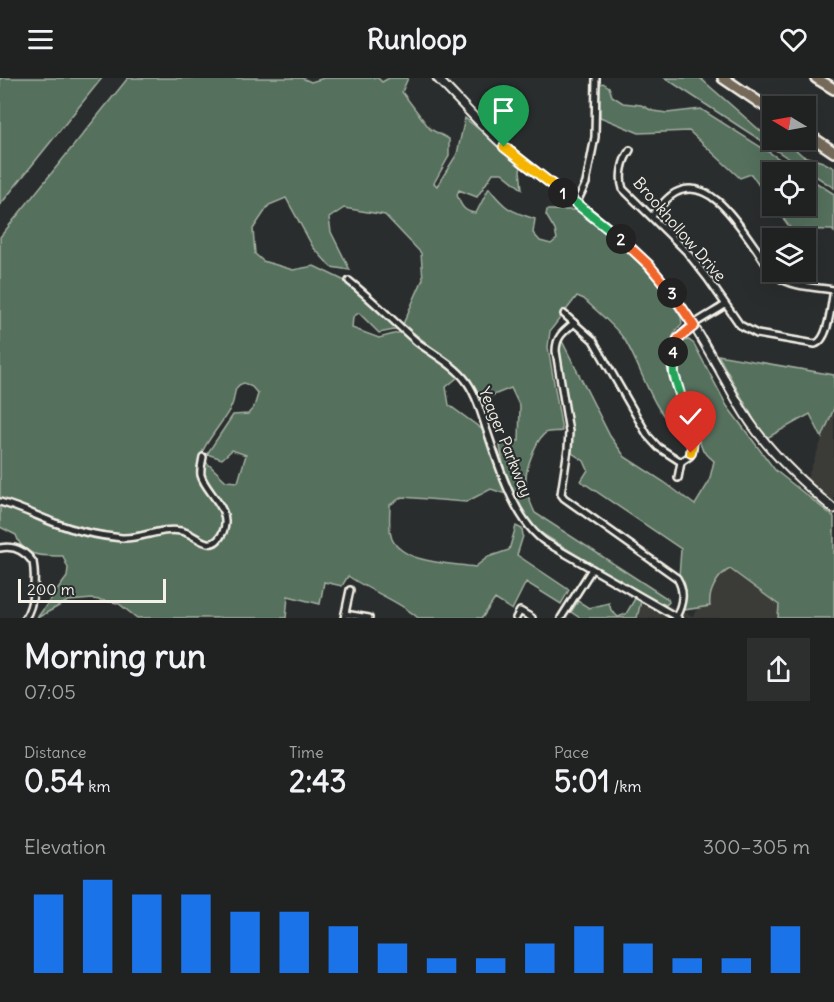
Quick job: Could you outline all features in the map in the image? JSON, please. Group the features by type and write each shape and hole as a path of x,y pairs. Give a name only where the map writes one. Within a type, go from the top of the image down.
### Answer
{"highway":[{"path":"723,78 762,104"},
{"path":"816,78 834,89"},
{"path":"816,140 834,152"}],"street":[{"path":"437,78 498,141 612,230 649,265 674,295 744,413 758,432 790,470 834,508"},
{"path":"576,204 586,183 595,137 596,78"},
{"name":"Brookhollow Drive","path":"630,150 623,166 622,186 626,193 652,216 697,264 740,325 751,332 818,344 825,336 834,290"},
{"path":"652,216 668,198 677,192 692,189 706,192 732,217 770,269 779,277 791,282 834,290"},
{"name":"Yeager Parkway","path":"349,281 417,341 464,378 475,398 506,481 529,526 538,538 677,618"},
{"path":"678,478 681,462 690,456 693,440 674,374 673,356 678,339 725,305"},
{"path":"564,314 593,340 648,436 658,447 681,462"},
{"path":"574,323 560,335 556,343 569,439 558,495 673,574 679,581 682,592 677,618"},
{"path":"0,502 80,531 128,538 166,530 181,530 190,533 205,544 211,543 221,535 224,524 217,499 202,477 203,457"},
{"path":"0,548 13,547 27,555 33,562 32,596 25,618"},
{"path":"561,618 592,569"},
{"path":"350,590 344,616 369,618"},
{"path":"516,618 520,611 532,618"}],"shaded area":[{"path":"834,408 834,503 806,481"},
{"path":"721,560 787,605 778,618 633,618 639,592 693,616"}],"green space":[{"path":"0,78 102,78 0,205"},
{"path":"128,78 302,78 311,82 324,78 378,78 382,82 389,78 408,78 402,92 430,129 449,139 449,156 434,183 437,186 457,154 465,118 522,165 520,170 522,189 502,173 493,173 477,197 459,190 457,195 466,210 476,213 489,188 499,201 509,208 535,219 533,233 540,241 551,244 557,239 555,230 546,215 547,210 579,210 629,250 659,283 681,317 682,324 676,330 669,346 666,363 687,437 665,418 657,406 622,336 584,299 577,296 550,331 548,347 562,431 548,432 540,439 530,461 526,485 535,513 668,599 669,602 666,605 635,591 533,528 519,505 504,469 500,446 505,441 519,441 520,407 511,388 481,400 466,375 403,324 423,279 421,253 385,215 344,208 329,218 331,232 350,270 331,267 313,247 286,198 269,205 253,229 255,254 263,261 293,270 314,266 349,283 399,329 379,333 359,313 353,317 352,328 379,338 401,332 458,377 446,387 449,405 483,430 506,494 491,489 466,502 402,497 390,505 392,539 398,547 417,558 475,567 488,557 509,550 516,526 522,529 523,536 517,555 569,590 561,604 526,582 512,610 495,599 482,618 418,618 402,606 348,576 342,586 324,582 320,604 288,596 286,618 137,618 118,603 93,599 68,601 37,618 67,577 68,568 63,556 29,552 19,543 16,535 0,527 0,504 102,539 125,541 176,532 210,545 216,544 221,540 225,531 225,513 220,499 203,475 203,466 205,461 226,481 238,482 246,455 232,450 222,459 207,454 233,415 248,414 254,407 258,394 244,383 238,386 229,411 201,455 200,479 218,503 222,515 219,532 210,542 178,528 126,536 103,534 72,526 0,500 0,237"},
{"path":"665,78 700,78 762,132 762,141"},
{"path":"603,83 609,87 612,96 623,103 641,105 653,111 667,113 701,109 762,148 762,150 784,162 762,162 762,190 751,174 740,178 689,131 639,133 600,117 599,85"},
{"path":"776,150 796,150 803,156 834,168 834,188 816,176 816,162 794,162"},
{"path":"816,182 834,194 834,232 816,228 790,228 781,216 816,216"},
{"path":"689,340 694,344 727,406 775,470 834,517 834,618 778,618 779,605 730,569 721,575 714,585 710,596 710,606 684,610 685,595 679,577 681,549 581,481 588,470 584,461 572,453 572,429 559,351 559,344 562,341 610,436 625,457 695,505 709,482 714,461 703,451 677,382 676,351 681,341"},
{"path":"718,355 834,375 834,408 822,438 810,414 765,439"},
{"path":"636,597 641,601 637,618 580,618 571,612 578,601 589,608 609,603 611,610 618,617 626,614"}],"route":[{"path":"504,147 630,246 658,275 689,317 694,326 678,339 673,352 673,363 676,382 692,435 691,453"}]}
